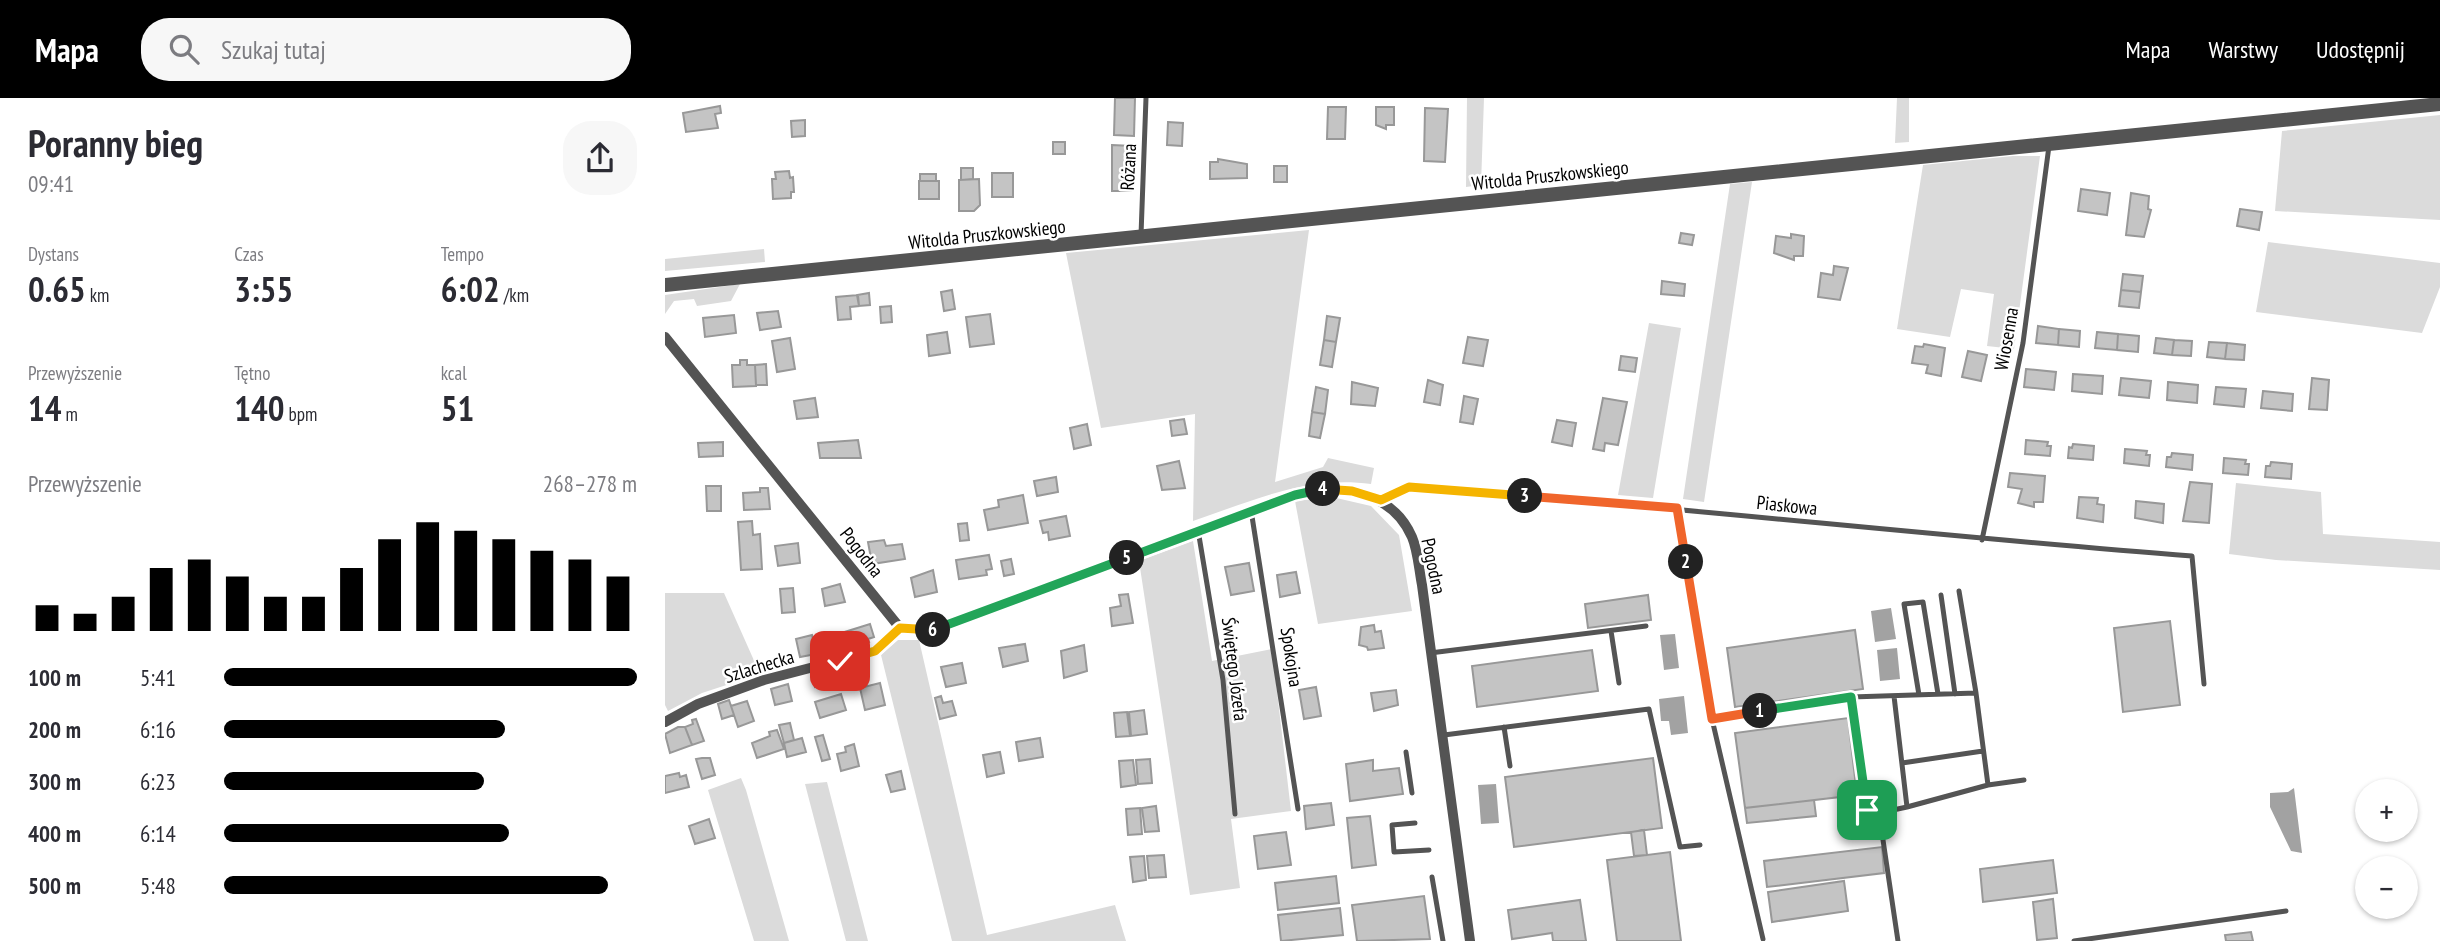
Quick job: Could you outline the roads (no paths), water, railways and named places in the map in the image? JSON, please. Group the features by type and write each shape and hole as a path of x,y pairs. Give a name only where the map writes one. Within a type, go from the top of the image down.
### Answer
{"street":[{"name":"Witolda Pruszkowskiego","path":"665,285 2440,104"},
{"name":"Pogodna","path":"665,337 900,628"},
{"path":"900,628 928,632 1295,495 1328,489 1352,491 1381,500"},
{"name":"Pogodna","path":"1381,500 1400,519 1412,538 1422,585 1470,941"},
{"name":"Szlachecka","path":"665,722 698,704 764,680 875,651 900,628"}],"lane":[{"name":"Różana","path":"1140,237 1146,98"},
{"name":"Wiosenna","path":"1982,540 2023,343 2049,143"},
{"name":"Piaskowa","path":"1381,500 1409,487 1677,508 1982,540 2192,555 2204,684"},
{"path":"1677,508 1712,719 1763,939"},
{"name":"Spokojna","path":"1251,510 1298,809"},
{"name":"Świętego Józefa","path":"1198,530 1223,680 1235,814"},
{"path":"1959,591 1976,693 1987,785"},
{"path":"1941,595 1955,694"},
{"path":"1919,695 1904,604 1923,602 1938,694"},
{"path":"1430,653 1646,626"},
{"path":"1611,631 1619,683"},
{"path":"1712,719 1851,697 1976,693"},
{"path":"1894,696 1907,807"},
{"path":"1851,697 1867,810 1879,813 1987,785 2024,779"},
{"path":"1441,736 1649,709 1680,847 1700,845"},
{"path":"1504,727 1510,766"},
{"path":"1902,763 1983,751"},
{"path":"1406,752 1412,793"},
{"path":"1879,813 1898,941"},
{"path":"1415,823 1392,825 1394,852 1429,850"},
{"path":"1432,877 1443,941"},
{"path":"2074,941 2285,911"}]}
